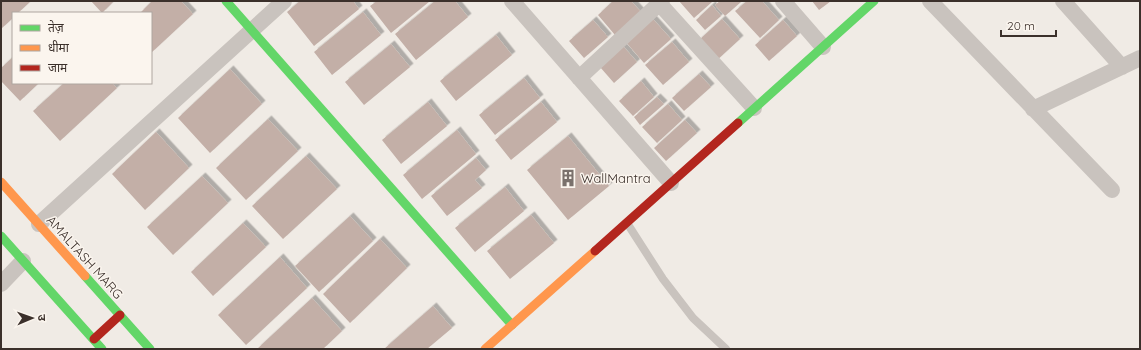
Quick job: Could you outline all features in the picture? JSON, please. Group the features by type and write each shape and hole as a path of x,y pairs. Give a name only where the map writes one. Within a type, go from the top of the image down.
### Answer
{"street":[{"path":"226,1 512,325"},
{"path":"38,224 284,1"},
{"path":"512,1 671,183"},
{"path":"782,1 823,47"},
{"path":"485,349 874,1"},
{"path":"930,1 1112,190"},
{"path":"1063,1 1122,67"},
{"path":"579,78 659,2 754,108"},
{"path":"1033,109 1140,58"},
{"name":"AMALTASH MARG","path":"1,182 150,349"},
{"path":"1,236 102,349"},
{"path":"1,284 23,261"},
{"path":"94,339 120,315"}],"lane":[{"path":"627,222 663,279 693,318 726,349"}],"building":[{"path":"1,1 31,1 19,12 12,12 12,19 1,29"},
{"path":"91,1 114,1 103,12 101,12"},
{"path":"152,1 181,1 193,14 152,52 152,12 141,12"},
{"path":"300,1 353,1 359,9 314,46 287,12"},
{"path":"377,1 430,1 391,33 370,6"},
{"path":"435,1 455,1 468,17 416,60 395,34"},
{"path":"613,1 631,1 641,12 615,35 598,15"},
{"path":"679,1 713,1 694,18"},
{"path":"720,1 742,1 725,16 715,5"},
{"path":"747,1 762,1 779,20 760,38 735,11"},
{"path":"812,1 831,1 819,10"},
{"path":"712,5 721,16 705,30 696,20"},
{"path":"363,12 381,35 332,75 314,52"},
{"path":"652,18 671,39 644,63 625,41"},
{"path":"722,19 740,39 716,61 698,41"},
{"path":"593,20 608,37 584,58 569,41"},
{"path":"783,20 797,36 769,61 755,45"},
{"path":"496,35 512,55 456,101 440,81"},
{"path":"672,42 689,62 663,85 645,65"},
{"path":"391,44 410,67 364,105 345,82"},
{"path":"623,46 637,62 614,83 600,67"},
{"path":"12,58 12,84 38,84 20,101 1,81 1,68"},
{"path":"230,69 262,104 210,153 178,118"},
{"path":"699,74 711,87 684,111 672,98"},
{"path":"524,78 540,98 495,135 479,115"},
{"path":"641,81 654,97 633,116 619,101"},
{"path":"63,84 113,84 117,88 60,141 33,111"},
{"path":"657,97 664,104 640,125 634,117"},
{"path":"428,102 447,126 401,164 382,140"},
{"path":"541,102 557,122 511,160 495,140"},
{"path":"668,104 682,120 657,143 642,127"},
{"path":"268,119 298,151 246,200 216,168"},
{"path":"685,120 697,133 666,161 654,148"},
{"path":"457,130 476,154 422,199 403,175"},
{"path":"156,132 189,168 145,210 112,174"},
{"name":"WallMantra","path":"568,136 609,186 568,220 527,170"},
{"path":"306,156 337,189 283,239 252,206"},
{"path":"476,158 486,170 475,180 482,188 447,216 431,196"},
{"path":"202,176 228,203 173,255 147,227"},
{"path":"505,187 524,211 475,252 455,228"},
{"path":"531,215 554,243 510,279 487,251"},
{"path":"350,216 373,241 319,292 295,266"},
{"path":"243,223 266,247 213,296 191,272"},
{"path":"380,239 407,268 350,323 323,294"},
{"path":"280,257 307,288 246,345 218,315"},
{"path":"312,298 342,331 323,349 257,349"},
{"path":"433,306 452,328 427,349 384,349"}],"traffic: fast":[{"path":"226,1 512,325"},
{"path":"738,123 874,1"},
{"path":"1,236 102,349"},
{"path":"85,276 150,349"}],"traffic: slow":[{"path":"1,182 85,276"},
{"path":"485,349 595,251"}],"traffic: jam":[{"path":"595,251 738,123"},
{"path":"94,339 120,315"}],"place":[{"name":"WallMantra","path":"568,178"}]}
